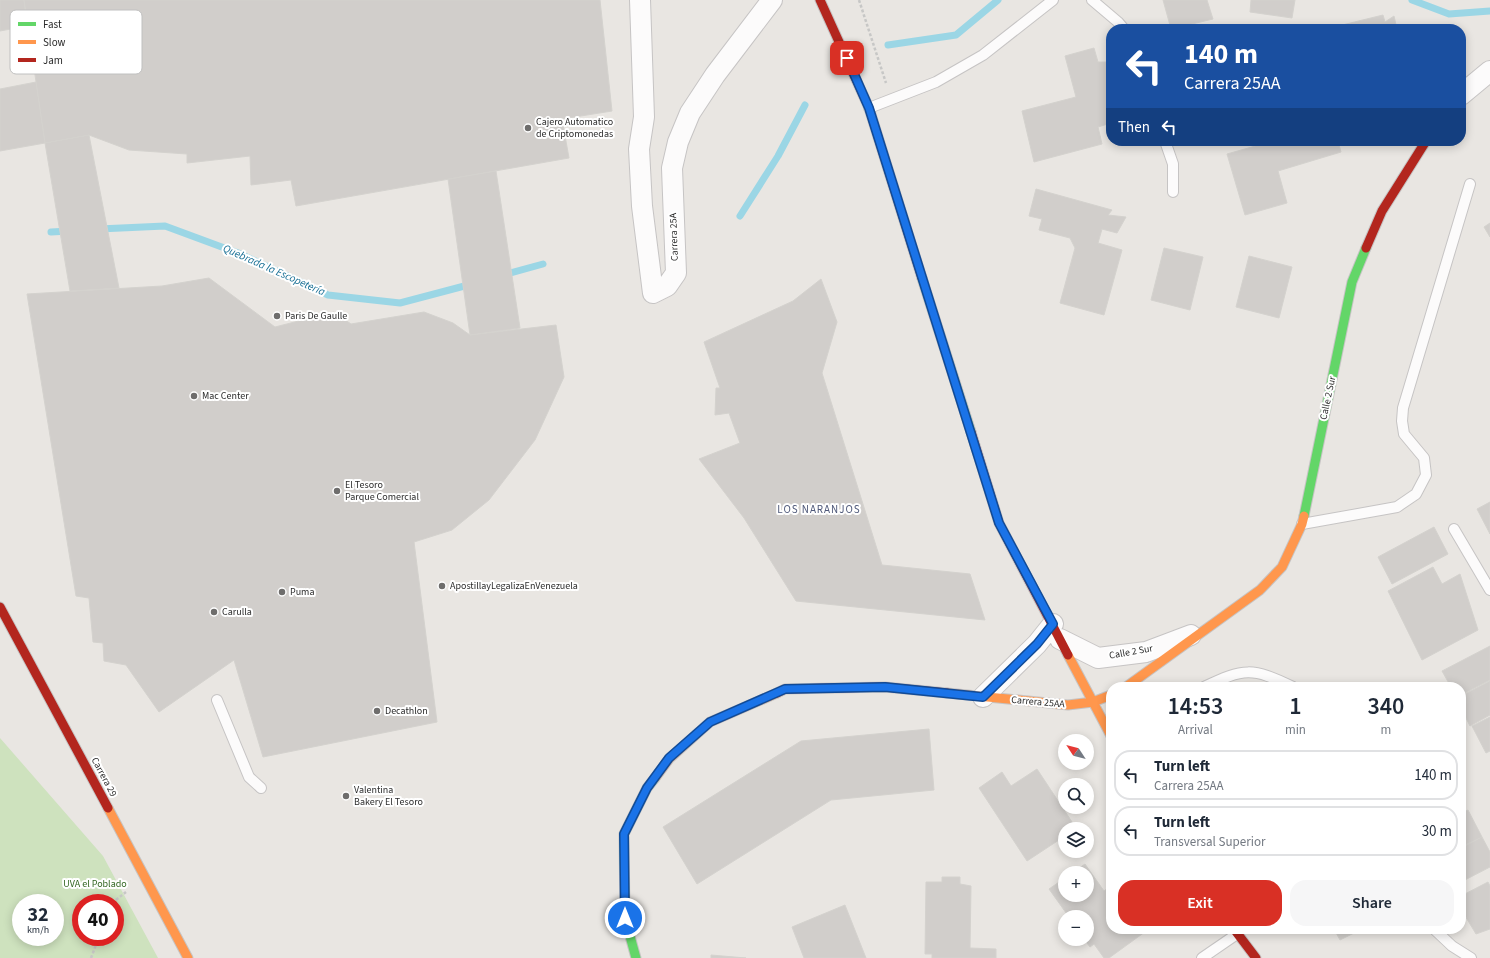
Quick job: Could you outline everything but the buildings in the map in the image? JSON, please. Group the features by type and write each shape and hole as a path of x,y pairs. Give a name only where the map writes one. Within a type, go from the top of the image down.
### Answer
{"street":[{"name":"Carrera 25A","path":"640,0 644,117 639,156 642,206 653,293 667,286 676,273 672,168 678,142 690,113 715,75 772,0"},
{"path":"820,0 867,105"},
{"path":"844,29 999,523 1106,727"},
{"path":"1466,91 1490,71"},
{"name":"Calle 2 Sur","path":"1133,682 1260,590 1282,567 1302,524 1352,282 1382,211 1423,146"},
{"name":"Carrera 29","path":"0,607 188,958"},
{"path":"983,697 1037,644 1057,631"},
{"name":"Calle 2 Sur","path":"1057,631 1098,658 1146,652 1203,631"},
{"name":"Carrera 25AA","path":"636,958 625,918 624,834 647,788 669,758 710,722 785,689 885,687 1068,705 1093,702"},
{"path":"1093,702 1106,697"},
{"path":"1237,934 1256,958"}],"lane":[{"path":"867,105 936,82 983,56 1053,0"},
{"path":"1092,0 1120,24"},
{"path":"1167,146 1173,164 1172,192"},
{"path":"1302,524 1397,508 1416,494 1426,475 1424,458 1404,434 1402,421 1403,408 1470,184"},
{"path":"1454,529 1490,590"},
{"path":"1215,682 1234,673 1257,672 1281,682"},
{"path":"217,700 248,777 261,788"},
{"path":"1202,958 1231,934"},
{"path":"1439,934 1452,946 1471,958"}],"path":[{"path":"124,894 129,890"},
{"path":"91,958 96,946"}],"green space":[{"name":"UVA el Poblado","path":"0,738 103,856 123,894 72,894 72,946 124,946 124,895 158,958 0,958"}],"waterway":[{"name":"Quebrada la Escopetería","path":"888,45 956,35 998,0"},
{"name":"Quebrada la Escopetería","path":"1412,0 1449,14 1490,11"},
{"name":"Quebrada la Escopetería","path":"740,216 778,156 805,105"},
{"name":"Quebrada la Escopetería","path":"99,229 165,226 238,253 328,295 400,303 472,284"},
{"name":"Quebrada la Escopetería","path":"51,232 69,231"},
{"name":"Quebrada la Escopetería","path":"503,275 543,264"}],"traffic: fast":[{"path":"1304,516 1352,282 1366,248"},
{"path":"922,278 971,432"},
{"path":"636,958 625,918 624,834 647,788 655,778"}],"traffic: slow":[{"path":"1133,682 1260,590 1282,567 1302,524 1304,516"},
{"path":"1068,655 1106,727"},
{"path":"655,778 669,759 710,722 777,693"},
{"path":"947,693 1068,705 1093,702 1106,697"},
{"path":"108,808 188,958"}],"traffic: jam":[{"path":"820,0 869,108 922,278"},
{"path":"1366,248 1382,211 1423,146"},
{"path":"971,432 999,523 1068,655"},
{"path":"0,607 108,808"},
{"path":"777,693 785,689 885,687 947,693"},
{"path":"1238,934 1256,958"}],"place":[{"name":"Cajero Automatico de Criptomonedas","path":"528,128"},
{"name":"Paris De Gaulle","path":"277,316"},
{"name":"Mac Center","path":"194,396"},
{"name":"El Tesoro Parque Comercial","path":"337,491"},
{"name":"ApostillayLegalizaEnVenezuela","path":"442,586"},
{"name":"Puma","path":"282,592"},
{"name":"Carulla","path":"214,612"},
{"name":"Decathlon","path":"377,711"},
{"name":"Valentina Bakery El Tesoro","path":"346,796"}],"district":[{"name":"LOS NARANJOS","path":"819,509"}],"route":[{"path":"625,918 624,834 647,788 669,758 710,722 785,689 885,687 983,697 1037,644 1053,624 999,523 869,108 847,58"}]}
